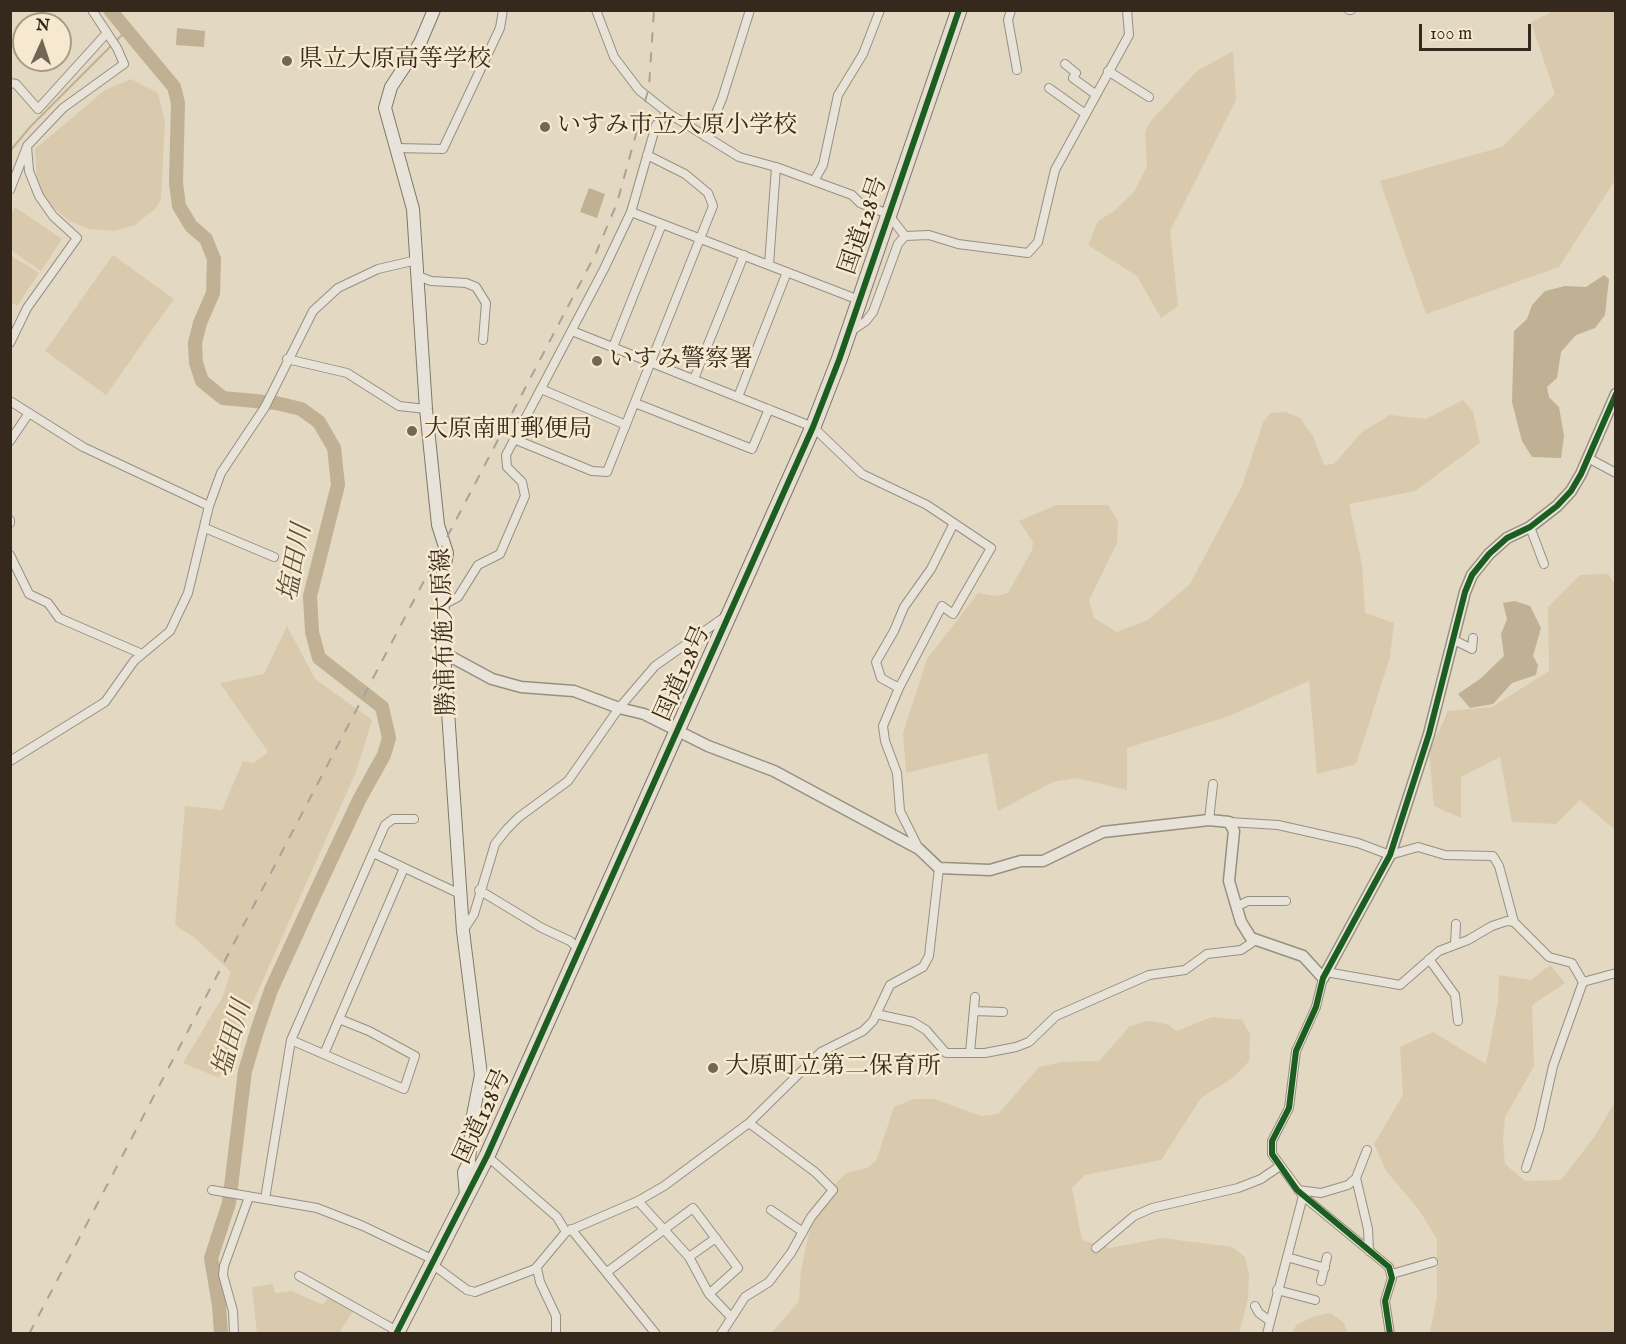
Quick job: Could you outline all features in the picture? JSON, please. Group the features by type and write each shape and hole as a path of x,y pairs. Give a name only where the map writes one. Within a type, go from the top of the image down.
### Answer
{"highway":[{"name":"国道128号","path":"397,1332 487,1156 732,613 813,427 848,333 959,10"}],"main road":[{"name":"勝浦布施大原線","path":"434,10 420,43 386,97 386,117 413,209 426,409 438,525 447,553 442,574 441,606 444,653 463,931 481,1075 472,1120 469,1162 464,1172 466,1196"}],"street":[{"path":"10,190 27,146 63,108 124,64 92,10"},
{"path":"396,148 443,149 500,28 502,10"},
{"path":"596,10 614,57 639,90 668,112 739,157 776,167 852,195 860,203 888,214 905,236"},
{"path":"706,137 722,99 750,10"},
{"path":"814,181 823,165 838,95 863,54 880,10"},
{"path":"1011,10 1008,20 1017,70"},
{"path":"848,333 866,321 873,312 882,296 898,244 905,236 929,235 958,244 1028,253 1032,251 1038,242 1055,170 1084,113 1129,35 1127,10"},
{"path":"10,83 16,84 38,109 111,40"},
{"path":"1065,64 1076,73 1073,78 1095,94"},
{"path":"1108,71 1149,97"},
{"path":"1049,88 1084,113"},
{"path":"441,606 458,597 478,565 500,554 525,496 522,482 507,467 506,455 572,331 631,212 656,125 668,112"},
{"path":"10,343 27,308 77,238 53,216 39,195 29,171 27,146"},
{"path":"514,439 592,471 607,472 702,239 713,206 708,193 685,174 647,155"},
{"path":"770,265 776,167"},
{"path":"631,212 859,300"},
{"path":"613,347 662,224"},
{"path":"693,379 744,255"},
{"path":"10,761 105,702 142,654 157,645 170,631 181,614 209,506 224,465 265,407 313,310 338,288 378,269 417,260"},
{"path":"738,397 787,272"},
{"path":"418,276 431,281 466,283 476,287 486,303 483,340"},
{"path":"572,331 813,427 862,474 910,496 991,548 953,614 942,606 899,688 884,726 885,741 897,772 897,797 900,810 919,849"},
{"path":"287,359 347,373 399,406 426,409"},
{"path":"541,389 626,425"},
{"path":"1390,1334 1385,1302 1392,1274 1389,1267 1300,1193 1272,1154 1272,1141 1289,1108 1296,1050 1316,1007 1324,975 1390,855 1427,742 1472,575 1489,554 1507,538 1530,527 1557,506 1571,491 1616,394"},
{"path":"10,401 83,447 209,506"},
{"path":"635,403 752,450 769,409"},
{"path":"10,441 29,413"},
{"path":"1588,458 1616,473"},
{"path":"899,688 881,678 876,662 894,631 904,607 931,569 954,523"},
{"path":"1530,527 1544,564"},
{"path":"205,528 274,557"},
{"path":"10,555 29,594 48,603 59,618 142,654"},
{"path":"463,931 474,914 479,890 495,844 519,817 568,781 619,708 655,666 732,613"},
{"path":"1454,640 1472,649 1473,638"},
{"path":"444,653 492,679 521,687 574,691 619,708 644,714 708,746 774,771 919,849 939,868 990,870 1021,861 1043,861 1103,832 1209,820 1278,825 1358,843 1390,855 1418,847 1445,855 1493,856 1499,866 1514,922 1549,957 1572,963 1583,982 1553,1066 1541,1120 1526,1168"},
{"path":"1209,820 1213,784"},
{"path":"265,1199 291,1040 385,825 393,819 414,819"},
{"path":"1229,822 1234,831 1229,881 1241,922 1256,940 1302,956 1324,975 1400,985 1439,951 1508,921 1514,922"},
{"path":"373,853 460,894"},
{"path":"324,1054 404,868"},
{"path":"212,1190 317,1208 363,1226 433,1262 467,1290 475,1292 537,1268 553,1244 569,1230 638,1201 664,1186 749,1123 821,1052 863,1031 876,1014 890,985 923,966 929,956 939,868"},
{"path":"479,890 542,928 570,941 580,950"},
{"path":"1236,907 1248,901 1286,901"},
{"path":"1455,944 1456,924"},
{"path":"876,1014 913,1022 926,1030 946,1053 970,1053 1016,1047 1029,1042 1056,1016 1076,1007 1149,975 1185,970 1207,954 1241,950 1256,940"},
{"path":"1429,959 1455,995 1458,1021"},
{"path":"1583,982 1616,973"},
{"path":"970,1053 975,997"},
{"path":"974,1011 1004,1012"},
{"path":"291,1040 404,1089 414,1056 369,1031 339,1019"},
{"path":"721,1334 745,1297 769,1282 833,1190 814,1172 749,1123"},
{"path":"1300,1193 1321,1192 1348,1185 1356,1178 1367,1150"},
{"path":"487,1156 557,1217 607,1272 656,1334"},
{"path":"1096,1248 1134,1216 1152,1208 1238,1188 1261,1179 1280,1166"},
{"path":"1356,1178 1368,1229 1369,1251"},
{"path":"1267,1334 1287,1257 1300,1193"},
{"path":"234,1334 233,1311 223,1275 224,1266 249,1197"},
{"path":"638,1201 666,1229 688,1257 709,1294 731,1317"},
{"path":"607,1272 693,1208 738,1268 709,1294"},
{"path":"771,1210 803,1232"},
{"path":"688,1257 716,1238"},
{"path":"1287,1257 1325,1268"},
{"path":"1321,1281 1328,1257"},
{"path":"1392,1274 1433,1262"},
{"path":"537,1268 540,1282 556,1316 556,1334"},
{"path":"299,1276 397,1332"},
{"path":"1277,1290 1315,1300"},
{"path":"1255,1306 1259,1313 1270,1321"}],"shaded area":[{"path":"1554,11 1615,11 1615,180 1559,267 1426,314 1380,181 1502,147 1555,94 1531,22"},
{"path":"177,28 205,31 204,47 176,45"},
{"path":"1233,51 1236,100 1170,231 1178,306 1161,318 1137,276 1088,245 1098,221 1114,211 1134,192 1147,166 1145,132 1150,122 1197,71"},
{"path":"131,79 158,93 165,122 161,199 156,208 135,225 115,231 90,229 69,221 48,203 37,180 35,149 105,90"},
{"path":"589,188 605,194 597,218 580,212"},
{"path":"15,207 62,239 41,271 11,250 11,214"},
{"path":"10,255 39,273 17,306 11,302"},
{"path":"113,255 174,299 106,395 45,351"},
{"path":"1604,275 1609,279 1605,315 1595,328 1576,335 1561,352 1557,378 1547,387 1549,397 1559,407 1564,436 1561,458 1532,457 1522,441 1512,402 1514,331 1527,319 1532,305 1545,291 1565,286 1586,287"},
{"path":"1463,400 1473,412 1480,443 1415,491 1349,504 1362,565 1365,613 1394,623 1390,657 1356,764 1317,774 1309,681 1229,716 1127,748 1127,790 1077,778 1053,782 998,811 987,753 906,773 903,733 927,659 978,593 997,596 1008,593 1032,550 1033,542 1019,521 1056,505 1108,505 1118,521 1117,543 1089,600 1094,618 1117,632 1148,620 1190,584 1242,486 1263,423 1270,413 1286,412 1300,418 1313,436 1324,465 1334,464 1362,432 1390,415 1426,419"},
{"path":"1608,574 1616,585 1615,830 1580,800 1556,824 1512,822 1500,757 1461,777 1461,818 1434,806 1429,752 1448,711 1492,707 1549,671 1548,607 1580,575"},
{"path":"1515,601 1530,606 1541,628 1533,656 1538,665 1536,675 1512,683 1493,704 1470,708 1458,694 1480,679 1504,656 1501,634 1507,619 1503,603"},
{"path":"287,626 315,679 372,720 356,772 219,1078 183,1063 222,998 231,972 195,938 175,925 185,806 222,810 243,761 254,763 268,752 220,683 264,674"},
{"path":"1550,965 1565,983 1532,1005 1534,1066 1505,1117 1503,1140 1505,1164 1525,1181 1561,1180 1595,1136 1615,1102 1615,1333 1430,1333 1437,1296 1437,1239 1419,1210 1387,1172 1374,1144 1403,1095 1400,1047 1433,1032 1486,1064 1498,1002 1499,975 1531,980"},
{"path":"1212,1017 1242,1020 1250,1034 1249,1061 1234,1077 1201,1098 1161,1160 1085,1175 1072,1188 1082,1240 1110,1248 1162,1238 1232,1247 1245,1257 1249,1276 1248,1299 1239,1333 771,1334 799,1301 801,1270 812,1219 821,1199 846,1173 867,1168 876,1161 894,1107 914,1099 935,1099 981,1116 998,1114 1039,1067 1062,1062 1099,1061 1130,1026 1148,1021 1167,1024 1177,1031"},
{"path":"273,1284 275,1293 292,1291 323,1305 328,1298 353,1311 339,1333 257,1333 252,1287"},
{"path":"1331,1313 1344,1323 1348,1333 1293,1333 1296,1325 1315,1316"}],"waterway":[{"name":"塩田川","path":"110,10 174,87 178,103 176,183 179,206 191,226 206,239 214,259 213,293 200,323 195,343 196,363 202,381 223,398 276,403 301,409 319,422 334,448 338,485 310,596 312,632 319,658 382,707 389,738 384,755 359,800 271,990 245,1071 229,1203 211,1258 219,1305 221,1334"},
{"path":"116,41 126,31"},
{"path":"10,151 30,127 112,45"}],"railway":[{"path":"29,1334 596,253 617,203 649,87 654,10"}],"cycle path":[{"path":"396,1334 487,1156 813,427 839,360 959,10"},
{"path":"1390,1334 1385,1301 1392,1278 1389,1267 1297,1190 1272,1154 1272,1141 1289,1108 1296,1051 1316,1007 1323,978 1390,855 1429,734 1465,592 1472,575 1489,554 1507,538 1530,527 1557,506 1571,491 1581,474 1616,394"}],"place":[{"name":"県立大原高等学校","path":"287,61"},
{"name":"いすみ市立大原小学校","path":"545,127"},
{"name":"いすみ警察署","path":"597,361"},
{"name":"大原南町郵便局","path":"412,431"},
{"name":"大原町立第二保育所","path":"713,1068"}]}
